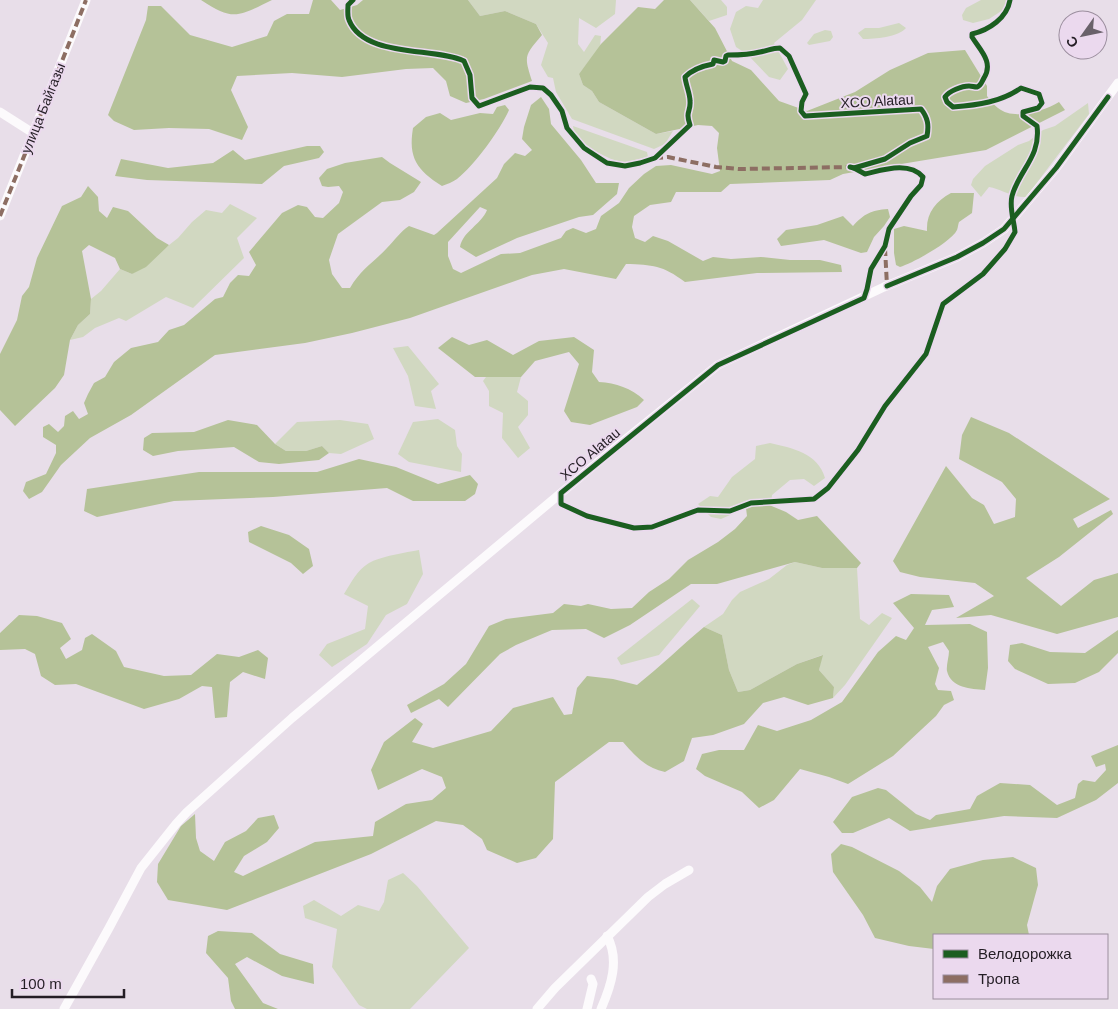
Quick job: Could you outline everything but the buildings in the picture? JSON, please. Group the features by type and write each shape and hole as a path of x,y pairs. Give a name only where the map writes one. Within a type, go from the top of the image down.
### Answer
{"street":[{"name":"улица Байгазы","path":"0,216 86,0"},
{"name":"XCO Alatau","path":"64,1009 141,868 176,824 298,712 718,365 887,286 957,257 1004,229 1056,168 1118,83"},
{"path":"0,112 33,133"},
{"path":"537,1009 555,988 648,897 664,884 689,870"},
{"path":"601,1009 612,980 614,964 614,951 607,936"},
{"path":"587,1009 593,984 591,979"}],"green space":[{"path":"201,0 272,0 244,13 229,14 221,12"},
{"path":"313,0 331,0 340,10 357,5 363,0 468,0 480,16 505,11 536,24 542,35 527,56 532,81 484,99 466,103 450,96 446,81 433,68 406,69 342,77 292,73 237,76 231,90 248,127 242,140 209,129 169,128 134,130 114,121 108,115 146,20 148,6 161,6 190,35 232,47 267,36 274,21 287,14 309,14"},
{"path":"468,0 616,0 615,14 596,28 579,18 578,44 584,52 595,35 601,36 600,47 579,74 583,85 592,91 599,102 656,134 673,131 665,144 654,149 572,119 556,92 553,78 548,77 541,65 548,43 536,24 505,11 480,16"},
{"path":"664,0 690,0 715,28 732,61 751,70 779,101 807,111 855,92 890,70 928,53 965,50 987,86 987,96 998,108 1012,114 1020,114 1045,109 1059,102 1065,110 986,150 843,174 830,180 730,184 721,192 676,192 671,202 650,205 634,216 632,227 635,238 645,242 653,236 668,241 703,261 713,257 820,260 841,265 842,272 757,273 685,282 663,269 643,265 626,264 616,279 564,269 532,275 410,318 352,333 305,343 215,355 131,415 90,438 61,465 42,492 29,499 23,491 26,482 46,474 56,453 56,445 43,437 43,427 49,424 58,432 64,426 65,416 73,411 79,419 88,414 84,403 88,394 94,383 105,377 114,362 131,348 158,342 169,330 184,325 215,299 223,297 230,283 238,275 249,276 256,265 249,252 282,213 298,205 307,207 315,217 323,218 339,203 343,192 339,186 322,186 319,178 327,169 345,163 382,157 421,182 414,192 400,200 382,202 338,234 329,260 332,274 342,288 350,288 363,271 409,226 434,235 437,233 497,178 504,164 515,153 525,156 532,150 522,139 524,127 531,105 541,97 549,109 551,124 581,160 596,183 619,183 617,194 593,215 579,217 517,238 476,257 460,247 468,232 481,220 487,210 480,207 448,242 448,256 453,269 461,273 501,254 520,253 561,238 566,231 573,228 586,233 596,229 601,216 619,203 629,188 656,166 671,165 712,174 720,171 717,148 719,133 712,126 698,125 656,134 599,102 592,91 583,85 579,74 601,44 638,7 655,9"},
{"path":"690,0 721,0 727,7 727,15 709,21"},
{"path":"763,0 816,0 802,20 774,43 788,69 780,80 769,77 748,55 736,47 730,29 736,12 746,6 758,8"},
{"path":"981,0 1008,1 1006,8 989,19 973,23 963,20 962,15 966,8"},
{"path":"899,23 906,28 898,34 863,39 858,33 865,28 879,28"},
{"path":"825,30 831,31 833,37 830,41 809,45 807,43 814,34"},
{"path":"1088,103 1089,114 1026,197 1016,196 989,187 981,197 971,185 973,179 985,166 1018,145 1029,141 1043,130 1055,126"},
{"path":"505,105 509,110 499,127 479,157 457,179 442,186 426,174 416,162 412,147 413,128 426,117 440,113 451,120 480,113 493,114 497,107"},
{"path":"573,126 647,152 648,157 625,162 611,159 594,150 579,138"},
{"path":"307,146 320,146 324,152 319,158 284,166 262,184 147,180 115,176 121,159 168,168 213,163 233,150 245,160"},
{"path":"88,186 98,197 99,211 107,218 113,207 128,211 157,238 169,245 146,267 132,274 120,269 115,258 89,245 82,251 91,299 90,314 78,325 70,340 64,375 55,388 15,426 0,410 0,354 17,320 22,296 29,287 37,258 62,206 81,197"},
{"path":"951,193 974,193 972,213 959,222 957,230 940,246 906,265 900,267 896,265 894,229 904,226 927,231 928,219 933,208"},
{"path":"230,204 257,218 237,238 244,258 193,308 166,297 126,321 119,318 95,328 83,337 70,340 78,325 90,314 91,299 101,291 120,269 132,274 178,238 206,210 222,213"},
{"path":"888,209 890,217 874,237 867,252 861,253 824,240 781,246 777,239 786,230 817,225 843,216 853,226 868,213"},
{"path":"452,337 469,345 487,340 513,355 539,341 574,337 594,350 592,372 599,382 623,387 634,392 644,400 637,407 590,425 571,422 564,411 579,364 569,352 535,361 521,377 475,377 438,348"},
{"path":"408,346 439,384 431,391 436,409 415,406 408,376 393,348"},
{"path":"486,377 521,377 517,392 528,401 528,415 518,427 530,448 518,458 502,438 503,413 489,406 489,391 483,381"},
{"path":"971,417 1009,433 1110,499 1073,519 1078,528 1111,510 1113,514 1059,557 1026,578 1061,606 1094,580 1118,573 1118,617 1057,634 991,615 956,618 994,596 975,583 920,577 900,572 893,561 946,466 972,498 984,505 994,524 1015,517 1016,499 1002,482 959,459 962,435"},
{"path":"438,419 455,430 457,446 462,454 461,472 409,462 398,454 413,422"},
{"path":"228,420 257,425 275,444 286,451 306,451 322,446 329,453 319,460 279,464 259,462 234,447 178,451 153,456 143,450 144,438 152,433 194,432"},
{"path":"340,420 368,424 374,439 341,454 329,453 322,446 306,451 286,451 275,444 297,422"},
{"path":"770,443 787,447 810,457 822,470 825,478 814,486 804,479 790,480 772,495 771,505 758,505 746,508 721,519 711,517 698,504 710,496 718,497 732,477 755,459 756,446"},
{"path":"359,459 396,467 438,484 470,475 478,484 475,494 465,501 413,501 387,488 273,497 174,501 97,517 84,511 87,489 199,472 317,472"},
{"path":"762,502 786,512 798,520 817,516 861,563 857,568 822,568 795,562 717,584 691,584 630,625 604,638 586,629 552,630 500,654 448,707 439,699 411,713 407,705 444,684 466,664 489,626 506,619 553,613 564,604 581,606 588,604 611,609 632,608 649,592 669,579 688,560 735,529 747,516 746,508"},
{"path":"261,526 289,535 309,549 313,566 303,574 291,563 249,542 248,532"},
{"path":"419,550 423,574 407,604 386,615 367,644 332,667 319,655 327,644 365,629 368,606 344,594 355,577 361,569 374,561"},
{"path":"795,562 822,568 857,568 860,619 869,625 882,613 892,618 845,685 833,698 834,687 819,670 822,655 797,664 750,690 738,692 729,670 722,635 704,627 723,614 740,592 769,579 787,565"},
{"path":"911,594 949,595 954,607 932,610 925,625 970,624 987,632 988,668 985,690 962,686 949,677 947,667 949,651 943,642 928,647 939,668 935,684 938,690 951,691 954,700 944,705 936,716 893,756 848,784 800,769 774,800 759,808 742,792 705,776 696,769 702,754 719,750 744,750 758,725 777,731 811,720 842,702 878,652 896,636 906,640 914,628 893,603"},
{"path":"692,599 700,606 659,655 621,665 617,658"},
{"path":"19,615 37,616 62,623 71,639 60,648 66,659 82,650 85,638 92,634 116,651 124,667 164,676 191,675 217,654 239,657 258,650 268,658 265,679 243,672 230,682 227,717 215,718 212,687 202,686 179,699 144,709 76,684 55,685 41,676 35,654 25,649 0,650 0,633"},
{"path":"704,627 722,635 729,670 738,692 750,690 797,664 823,655 819,670 834,687 833,698 808,705 784,697 763,703 744,724 713,735 692,738 684,761 665,772 652,768 642,761 623,742 609,742 555,782 553,839 536,858 517,863 487,850 482,839 463,825 436,821 371,854 227,910 168,900 157,882 158,864 181,826 195,814 196,838 200,851 214,861 225,842 246,831 258,818 274,815 279,828 267,842 244,856 234,872 243,876 315,842 373,836 375,822 406,804 432,800 446,788 442,777 422,769 378,790 371,770 384,742 415,718 423,724 412,742 433,748 491,731 513,708 553,697 564,715 572,714 577,688 587,676 613,679 637,685"},
{"path":"1118,630 1118,653 1099,672 1075,683 1048,684 1015,669 1008,661 1010,645 1022,643 1050,652 1085,653"},
{"path":"1118,745 1118,783 1096,800 1057,818 1004,816 910,831 889,818 853,833 842,833 833,822 852,797 878,788 886,790 916,814 930,820 936,815 970,809 977,796 1000,783 1030,785 1057,805 1075,798 1078,784 1083,780 1095,782 1106,770 1105,764 1096,767 1091,756"},
{"path":"841,844 852,847 899,871 920,887 932,902 937,886 950,869 983,860 1013,857 1036,868 1038,885 1027,925 1029,934 933,934 933,949 909,946 875,938 863,915 833,872 831,854"},
{"path":"403,873 417,886 469,948 410,1009 367,1009 359,1005 332,967 337,929 305,918 303,906 314,900 341,916 358,905 379,911 384,902 388,880"},
{"path":"218,931 252,933 280,954 313,964 314,984 282,976 247,957 235,964 263,1003 278,1009 235,1009 231,1001 228,978 206,953 208,936"}],"marked path":[{"path":"0,216 86,0"},
{"path":"655,158 668,157 716,167 739,169 850,167"},
{"path":"885,248 887,286"}],"cycle path":[{"path":"353,0 348,5 349,20 357,32 369,40 401,50 435,54 464,61 470,75 472,98 479,106 530,87 543,88 551,95 562,111 567,128 584,148 607,163 625,166 655,158 690,125 688,117 690,98 685,77 688,74 698,68 713,64 714,60 723,62 728,55 752,54 780,48 789,56 806,94 802,102 801,111 805,116 921,109 925,115 928,128 927,136 910,143 885,159 854,168"},
{"path":"850,167 865,174 896,168 911,169 923,177 921,185 911,196 889,229 885,246 871,269 864,298 718,365 561,493 561,504 587,516 634,528 652,527 698,510 730,511 751,503 814,499 828,488 858,450 885,406 926,354 943,304 983,274 1005,249 1015,232 1011,200 1019,178 1033,155 1037,137 1037,126 1023,116 1023,112 1038,108 1042,103 1039,94 1021,88 1005,97 989,102 953,107 947,102 945,97 959,88 977,87 980,85 987,72 987,61 972,34 985,30 1001,18 1010,0"},
{"path":"887,286 957,257 1004,229 1056,168 1108,97"}]}
